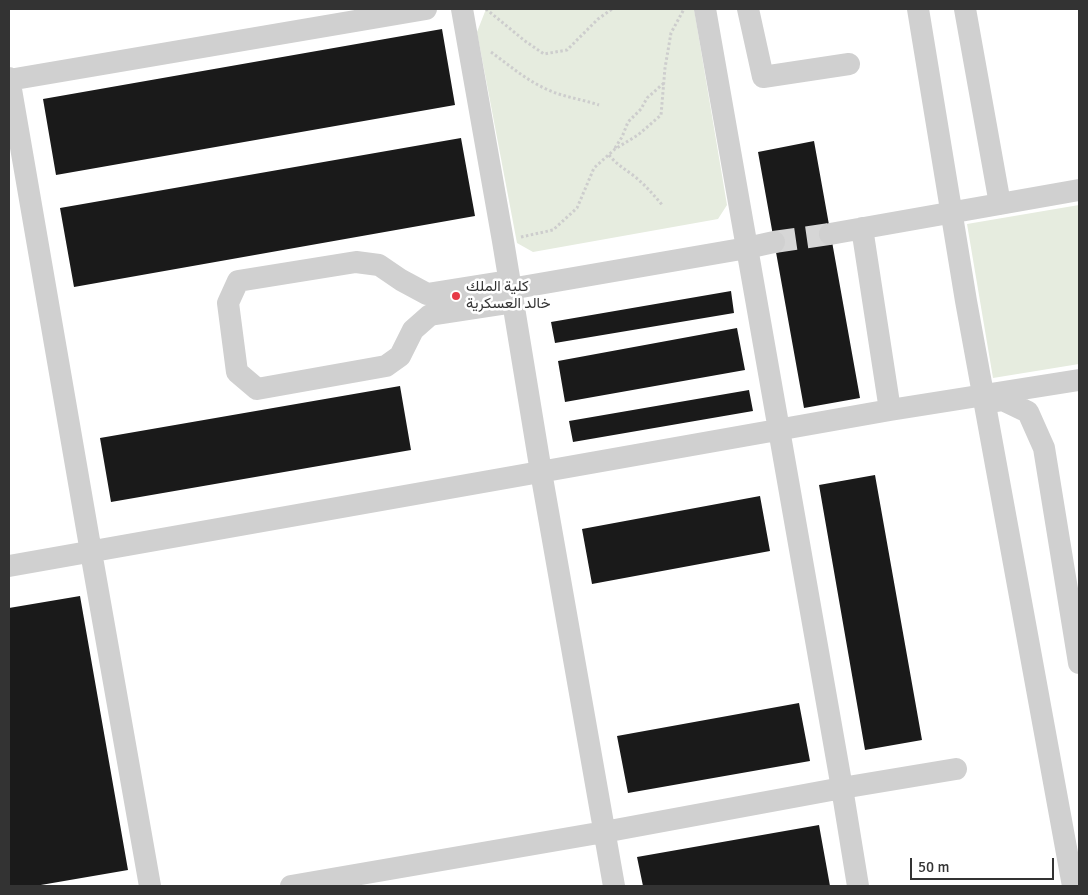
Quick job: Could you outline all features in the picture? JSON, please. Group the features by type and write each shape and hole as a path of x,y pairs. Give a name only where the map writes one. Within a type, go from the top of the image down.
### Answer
{"street":[{"path":"150,886 9,79 426,9"},
{"path":"462,9 614,886"},
{"path":"705,9 858,886"},
{"path":"748,9 764,78 848,64"},
{"path":"918,9 966,302 1073,886"},
{"path":"965,9 1000,204"},
{"path":"830,234 1079,190"},
{"path":"862,228 890,410"},
{"path":"510,289 502,304 430,315 413,330 400,356 386,366 257,389 238,372 228,303 238,281 356,262 379,265 427,294 496,284 510,289 774,242"},
{"path":"9,566 890,410 1079,380"},
{"path":"984,395 989,400 1004,400 1028,412 1044,448 1079,663"},
{"path":"291,886 956,769"}],"path":[{"path":"486,9 544,54 567,50 598,19 612,9"},
{"path":"614,149 638,135 661,115 671,33 684,9"},
{"path":"466,34 524,78 547,90 599,104"},
{"path":"503,241 553,230 577,208 594,168 614,149 622,137 628,122 641,109 647,98 664,83"},
{"path":"609,155 649,190 663,206"}],"shaded area":[{"path":"486,9 694,9 727,205 718,219 533,252 517,243 477,32"},
{"path":"1079,205 1079,364 993,378 967,224"}],"building":[{"path":"442,29 455,105 56,175 43,99"},
{"path":"461,138 475,216 74,287 60,208"},
{"path":"814,141 860,398 804,408 758,152"},
{"path":"731,291 734,313 555,343 551,322"},
{"path":"737,328 745,370 565,402 558,361"},
{"path":"400,386 411,450 111,502 100,438"},
{"path":"749,390 753,411 573,442 569,421"},
{"path":"875,475 922,740 865,750 819,485"},
{"path":"760,496 770,551 592,584 582,529"},
{"path":"80,596 128,870 35,886 9,886 9,608"},
{"path":"799,703 810,761 628,793 617,736"},
{"path":"819,825 830,886 643,886 637,857"}],"tunnel":[{"path":"774,242 830,234"}],"place":[{"name":"كلية الملك خالد العسكرية","path":"456,296"}]}
